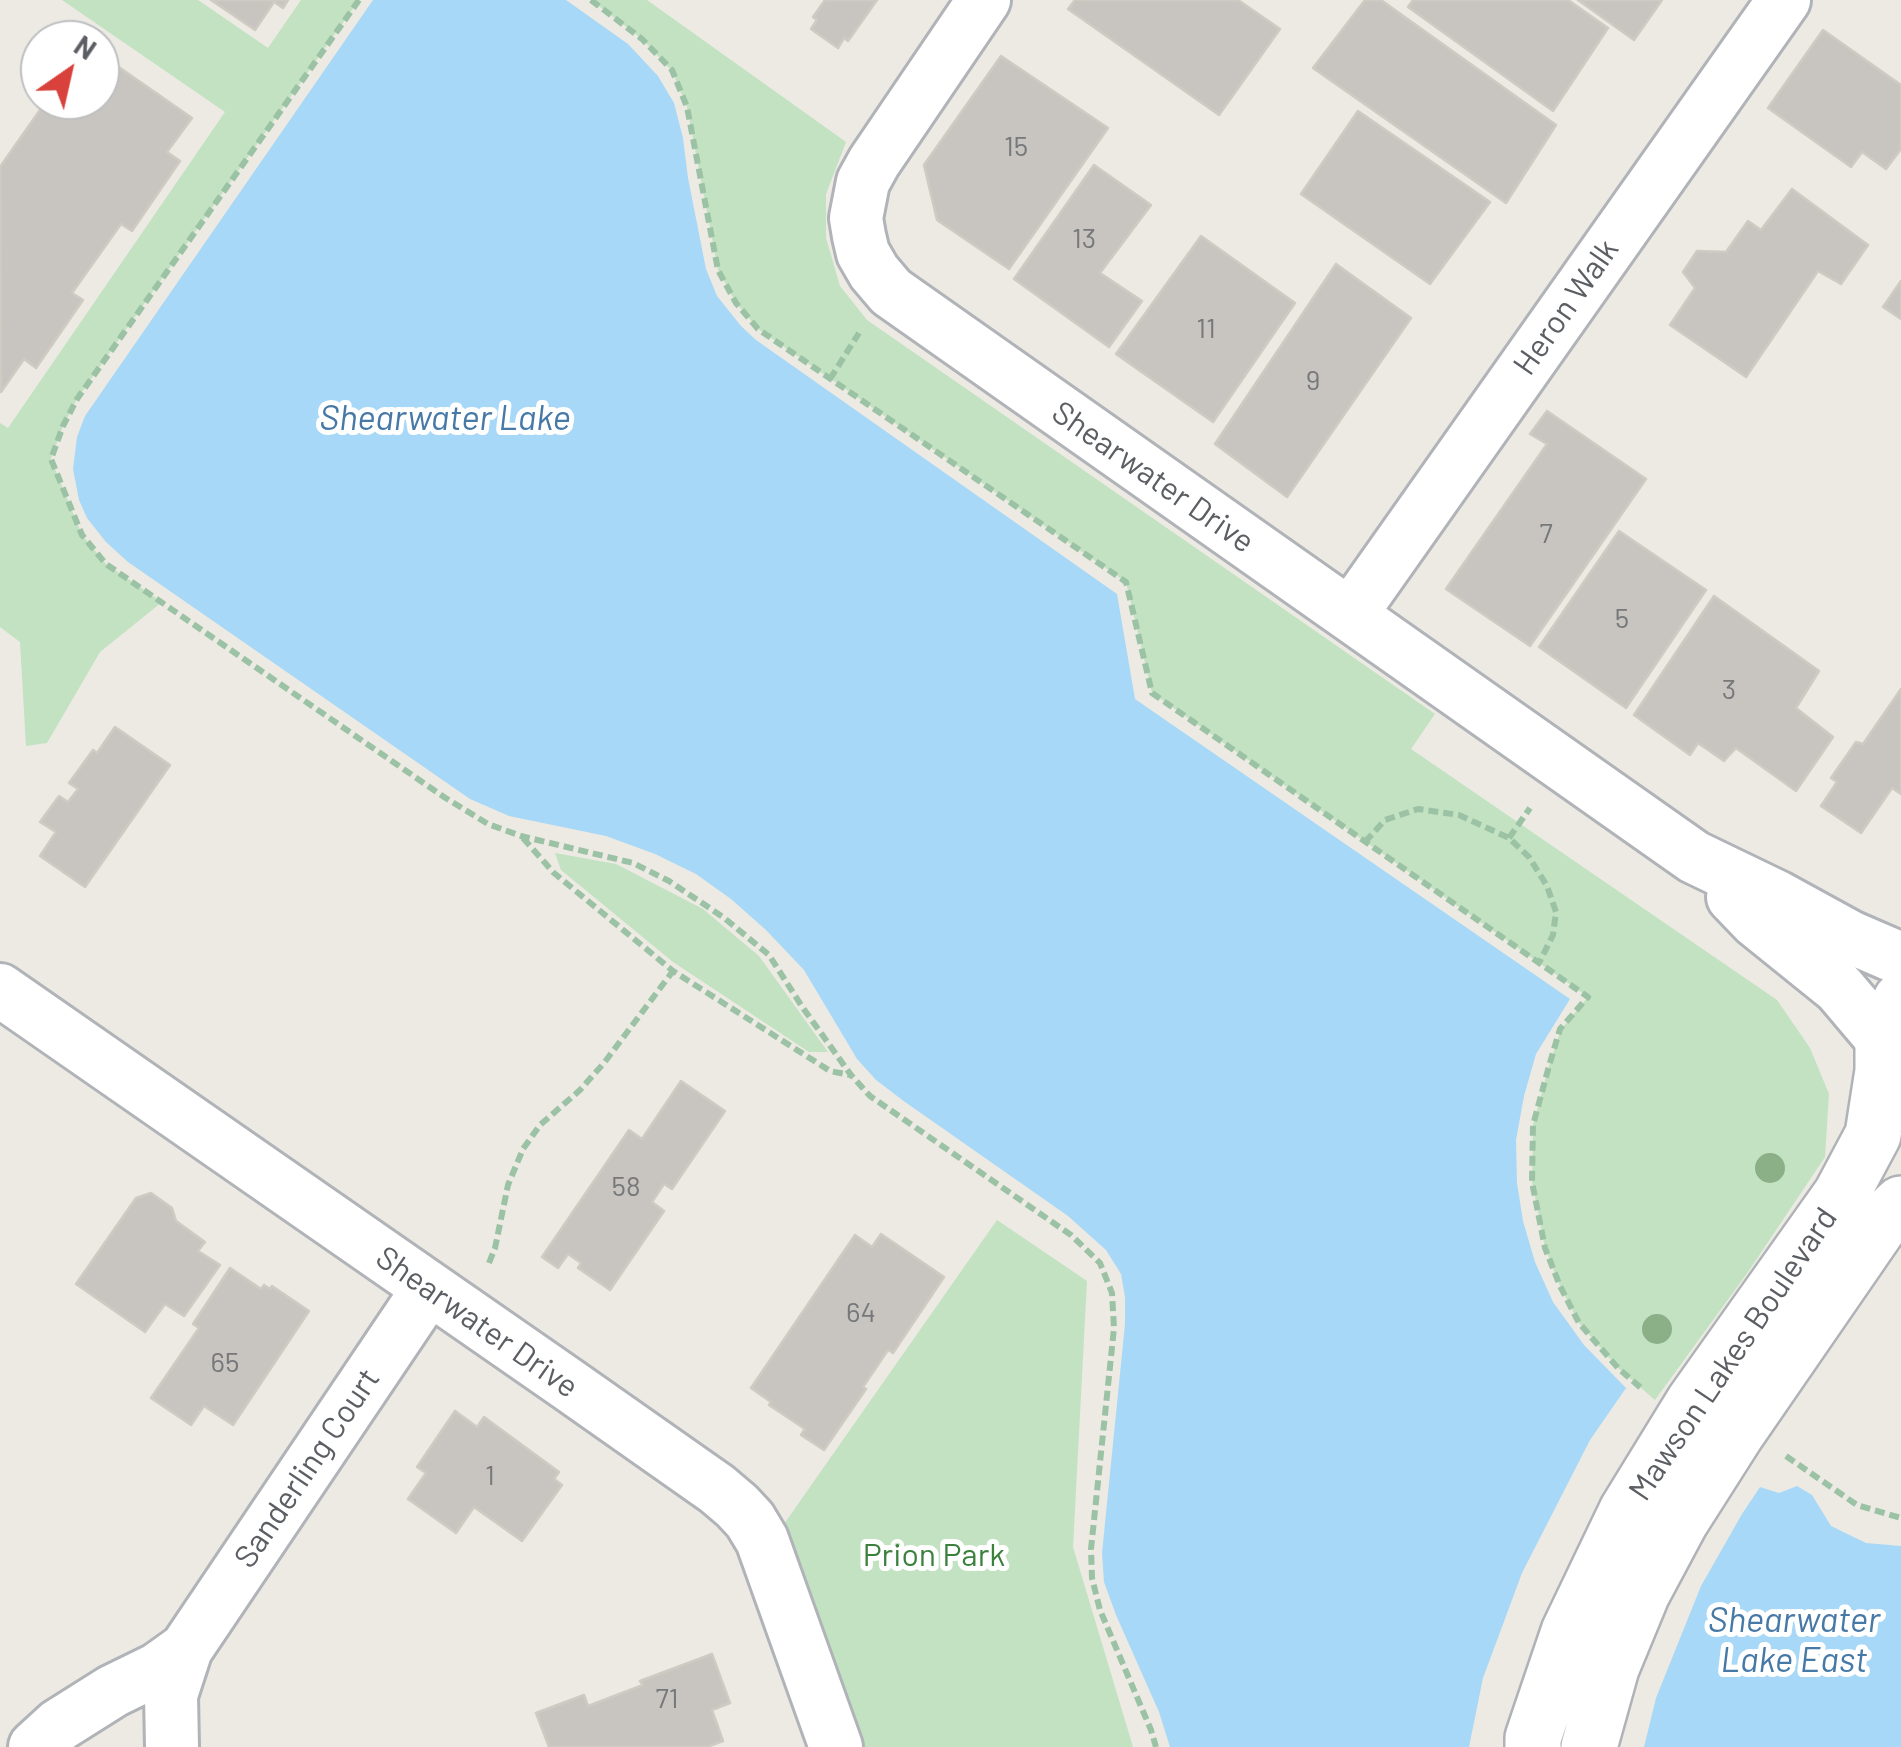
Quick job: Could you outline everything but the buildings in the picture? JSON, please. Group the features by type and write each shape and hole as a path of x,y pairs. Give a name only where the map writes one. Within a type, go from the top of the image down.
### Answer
{"street":[{"name":"Shearwater Drive","path":"984,0 862,182 858,230 863,253 874,272 901,300 1694,857 1901,959"},
{"name":"Heron Walk","path":"1350,615 1784,0"},
{"name":"Shearwater Drive","path":"1694,857 1756,921 1839,988 1892,1055"},
{"name":"Shearwater Drive","path":"0,990 716,1489 750,1520 766,1551 836,1747"},
{"name":"Mawson Lakes Boulevard","path":"1533,1747 1568,1632 1627,1510 1694,1402 1841,1195 1872,1135 1892,1055"},
{"name":"Mawson Lakes Boulevard","path":"1589,1747 1611,1668 1642,1593 1680,1522 1882,1222 1901,1204"},
{"name":"Sanderling Court","path":"172,1747 171,1695 186,1648 429,1288"},
{"name":"Sanderling Court","path":"35,1747 59,1726 113,1691 158,1669 186,1648"}],"path":[{"path":"359,0 77,399 63,426 51,459 82,535 106,564 488,824 521,836 633,863 669,880 723,917 770,955 802,1008 870,1096 1071,1235 1100,1262 1112,1293 1114,1328 1091,1549 1092,1578 1100,1610 1156,1747"},
{"path":"591,0 642,39 672,70 687,107 718,270 736,303 758,329 1126,582 1152,693 1588,997 1560,1029 1533,1125 1532,1182 1545,1248 1579,1323 1643,1390"},
{"path":"830,378 867,320"},
{"path":"1508,838 1539,795"},
{"path":"1365,842 1385,820 1418,809 1459,815 1508,838 1529,857 1547,886 1556,912 1553,935 1539,963"},
{"path":"521,836 554,872 672,970 830,1071 851,1075"},
{"path":"488,1266 508,1185 523,1149 540,1125 604,1063 672,970"},
{"path":"1773,1447 1857,1505 1901,1518"}],"green space":[{"path":"62,0 198,0 268,48 301,0 359,0 77,399 63,426 51,459 82,535 106,564 162,602 100,652 47,743 26,746 20,642 0,627 0,423 8,428 225,112 120,40 120,20 91,20"},
{"path":"591,0 647,0 846,142 826,194 826,238 840,286 867,320 1435,714 1411,749 1777,1000 1810,1048 1829,1094 1825,1157 1655,1400 1618,1368 1579,1323 1545,1248 1532,1182 1533,1125 1549,1066 1561,1029 1588,997 1152,693 1126,582 758,329 736,303 718,270 687,107 672,71 642,39"},
{"path":"555,853 616,864 703,909 759,956 828,1052 809,1052 673,962 561,870"},
{"name":"Prion Park","path":"997,1220 1087,1281 1073,1547 1133,1747 856,1747 777,1534"}],"water":[{"name":"Shearwater Lake","path":"373,0 566,0 628,44 658,76 674,103 706,269 717,296 741,326 1117,594 1135,699 1570,999 1536,1054 1516,1140 1517,1183 1535,1262 1553,1302 1584,1345 1626,1388 1590,1440 1522,1573 1483,1678 1469,1747 1170,1747 1104,1582 1102,1553 1125,1324 1121,1274 1106,1250 1068,1216 876,1080 857,1059 804,970 731,899 696,874 655,854 606,836 509,816 470,799 128,562 87,518 73,469 77,437 85,416"},
{"name":"Shearwater Lake East","path":"1797,1486 1812,1495 1831,1526 1866,1543 1901,1546 1901,1747 1644,1747 1656,1698 1701,1586 1742,1514 1760,1487 1779,1493"}]}
